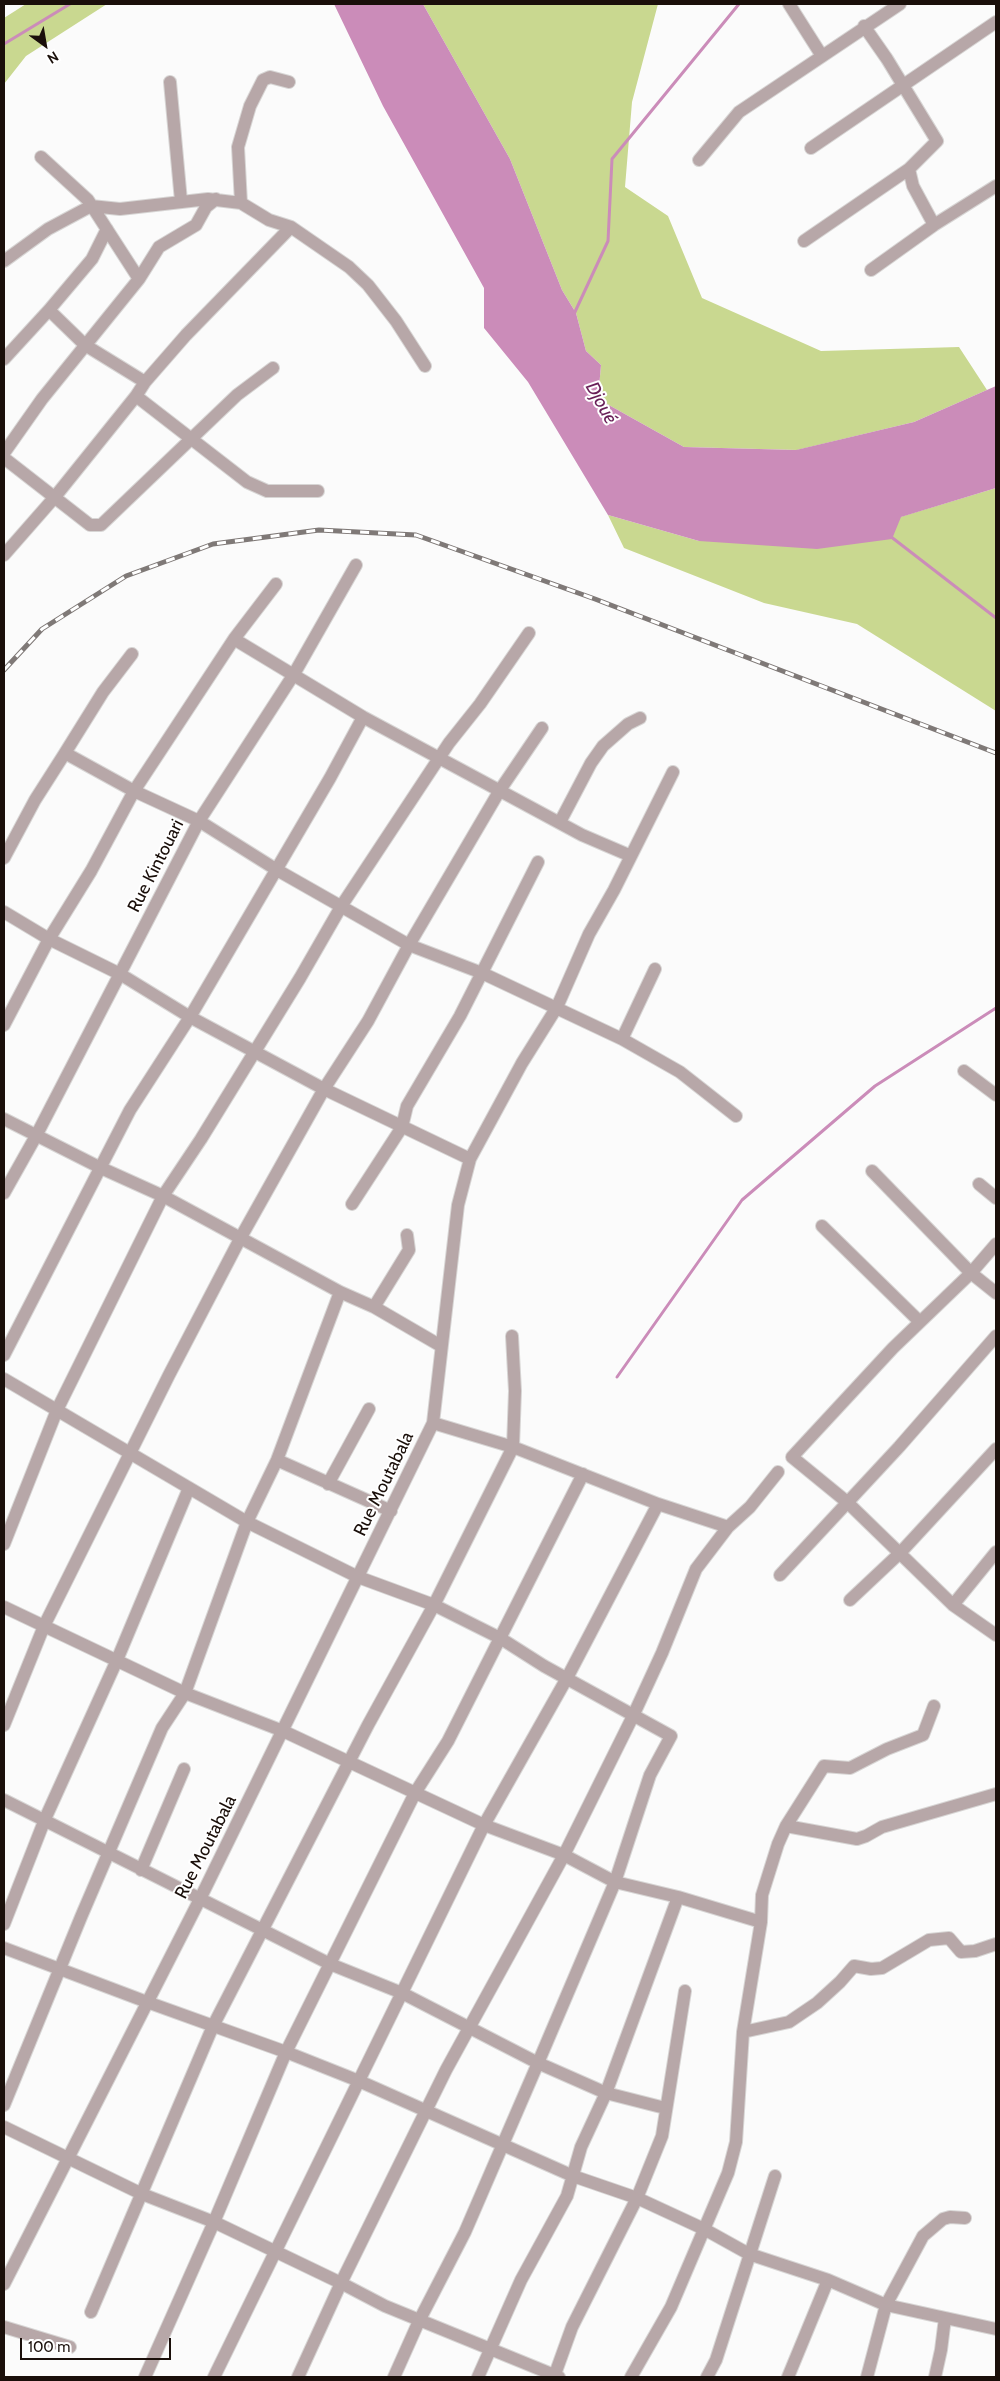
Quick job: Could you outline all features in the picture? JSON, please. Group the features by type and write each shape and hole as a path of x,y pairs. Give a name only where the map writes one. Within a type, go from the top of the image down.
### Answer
{"street":[{"path":"790,4 822,56"},
{"path":"699,160 739,112 864,26 900,4"},
{"path":"811,148 996,22"},
{"path":"804,241 909,169 937,141 864,26"},
{"path":"241,203 238,147 250,106 263,80 270,77 289,82"},
{"path":"170,82 182,200"},
{"path":"41,157 88,200 139,279"},
{"path":"909,169 913,186 934,225"},
{"path":"871,270 934,225 996,186"},
{"path":"4,453 42,399 139,279 159,247 196,225 206,207 216,199"},
{"path":"4,261 48,229 91,206 120,209 182,200 216,199 241,203 269,220 291,227 349,267 368,285 396,321 425,366"},
{"path":"4,554 54,498 136,396 144,382 186,335 291,227"},
{"path":"4,359 92,259 107,229"},
{"path":"49,310 85,345 144,382"},
{"path":"4,458 90,526 101,525 237,395 273,368"},
{"path":"136,396 247,482 267,491 318,490"},
{"name":"Rue Kintouari","path":"4,1193 36,1136 199,821 294,674 356,565"},
{"path":"4,1025 49,939 91,871 134,791 234,639 276,584"},
{"path":"4,1544 57,1410 163,1196 255,1052 342,905 439,758 529,633"},
{"path":"234,639 363,717 560,822 631,856"},
{"path":"4,858 35,800 104,692 132,654"},
{"path":"4,1355 130,1110 190,1017 277,870 363,717"},
{"path":"560,822 591,763 603,746 628,724 640,718"},
{"path":"4,1725 44,1626 241,1237 324,1089 368,1021 409,946 500,790 542,728"},
{"path":"65,753 134,791 199,821 277,870 342,905 409,946 482,973 622,1039 680,1072 736,1116"},
{"path":"673,772 589,934 557,1007 522,1063 470,1159 458,1205 434,1423 513,1447 658,1504 728,1527"},
{"path":"352,1204 402,1127 407,1106 460,1016 538,862"},
{"path":"4,912 49,939 120,974 190,1017 324,1089 470,1159"},
{"path":"622,1039 655,969"},
{"path":"964,1072 996,1095"},
{"path":"4,1119 100,1168 163,1196 340,1292 374,1307 442,1346"},
{"path":"872,1171 971,1273 996,1293"},
{"path":"979,1184 996,1198"},
{"path":"822,1226 919,1321"},
{"path":"374,1307 409,1250 407,1235"},
{"path":"996,1244 971,1273 919,1321 792,1457 847,1502 953,1605 996,1635"},
{"path":"4,2105 162,1728 185,1693 247,1522 277,1460 340,1292"},
{"path":"90,2312 213,2026 368,1725 434,1606 513,1447 515,1391 512,1336"},
{"path":"780,1575 899,1447 996,1336"},
{"path":"4,1379 247,1522 358,1577 434,1606 500,1638 633,1716 671,1736 650,1775 615,1882 503,2145 465,2232 419,2321 394,2377"},
{"path":"328,1484 369,1409"},
{"name":"Rue Moutabala","path":"4,2284 70,2158 200,1898 434,1423"},
{"path":"850,1600 900,1553 996,1449"},
{"path":"277,1460 391,1511"},
{"path":"298,2377 341,2283 426,2109 468,2027 564,1854 633,1716 662,1654 696,1569 728,1527 750,1507 778,1472"},
{"path":"145,2377 214,2222 286,2052 415,1793 448,1741 582,1474"},
{"path":"4,1924 45,1819 117,1660 189,1488"},
{"path":"214,2377 484,1825 567,1678 658,1504"},
{"path":"953,1605 996,1552"},
{"path":"4,1607 185,1693 283,1731 484,1825 564,1854 615,1882 678,1897 761,1922"},
{"path":"631,2377 671,2307 728,2173 736,2142 742,2032 761,1922 762,1895 786,1826 824,1766 850,1768 887,1749 923,1735 934,1706"},
{"path":"141,1870 184,1769"},
{"path":"786,1826 857,1839 882,1828 996,1794"},
{"path":"4,1800 330,1964 402,1993 538,2063 606,2093 666,2108"},
{"path":"478,2377 521,2280 568,2196 581,2147 606,2093 678,1897"},
{"path":"742,2032 789,2022 817,2003 854,1966 871,1969 882,1968 929,1940 949,1938 962,1952 975,1951 996,1944"},
{"path":"4,1948 286,2052 359,2081 426,2109 573,2176 637,2198 704,2229 749,2254 828,2280 886,2305 996,2329"},
{"path":"4,2126 142,2194 214,2222 276,2251 385,2306 556,2377 576,2319 637,2198 662,2136 685,1991"},
{"path":"707,2377 716,2360 775,2176"},
{"path":"867,2377 886,2305 922,2236 943,2219 950,2217 965,2218"},
{"path":"788,2377 828,2280"},
{"path":"935,2377 945,2318"},
{"path":"4,2327 70,2347"}],"green space":[{"path":"26,4 107,4 26,56 4,84 4,18"},
{"path":"423,4 658,4 632,102 625,187 668,216 702,298 821,351 959,347 987,390 914,422 797,450 684,447 598,399 601,365 586,351 576,313 562,290 510,159"},
{"path":"996,488 996,711 857,624 764,603 624,548 608,515 699,541 900,517"}],"water":[{"name":"Djoué","path":"334,4 423,4 510,159 562,290 576,313 586,351 601,365 598,399 684,447 796,450 914,422 996,386 996,488 901,517 892,539 817,549 699,541 608,515 528,382 484,328 484,288 383,106"}],"waterway":[{"path":"4,44 70,4"},
{"path":"574,314 608,241 612,159 739,4"},
{"path":"890,536 996,618"},
{"path":"617,1377 742,1200 875,1086 996,1008"}],"railway":[{"path":"4,670 42,629 126,576 213,544 319,530 416,535 595,599 996,753"}]}
